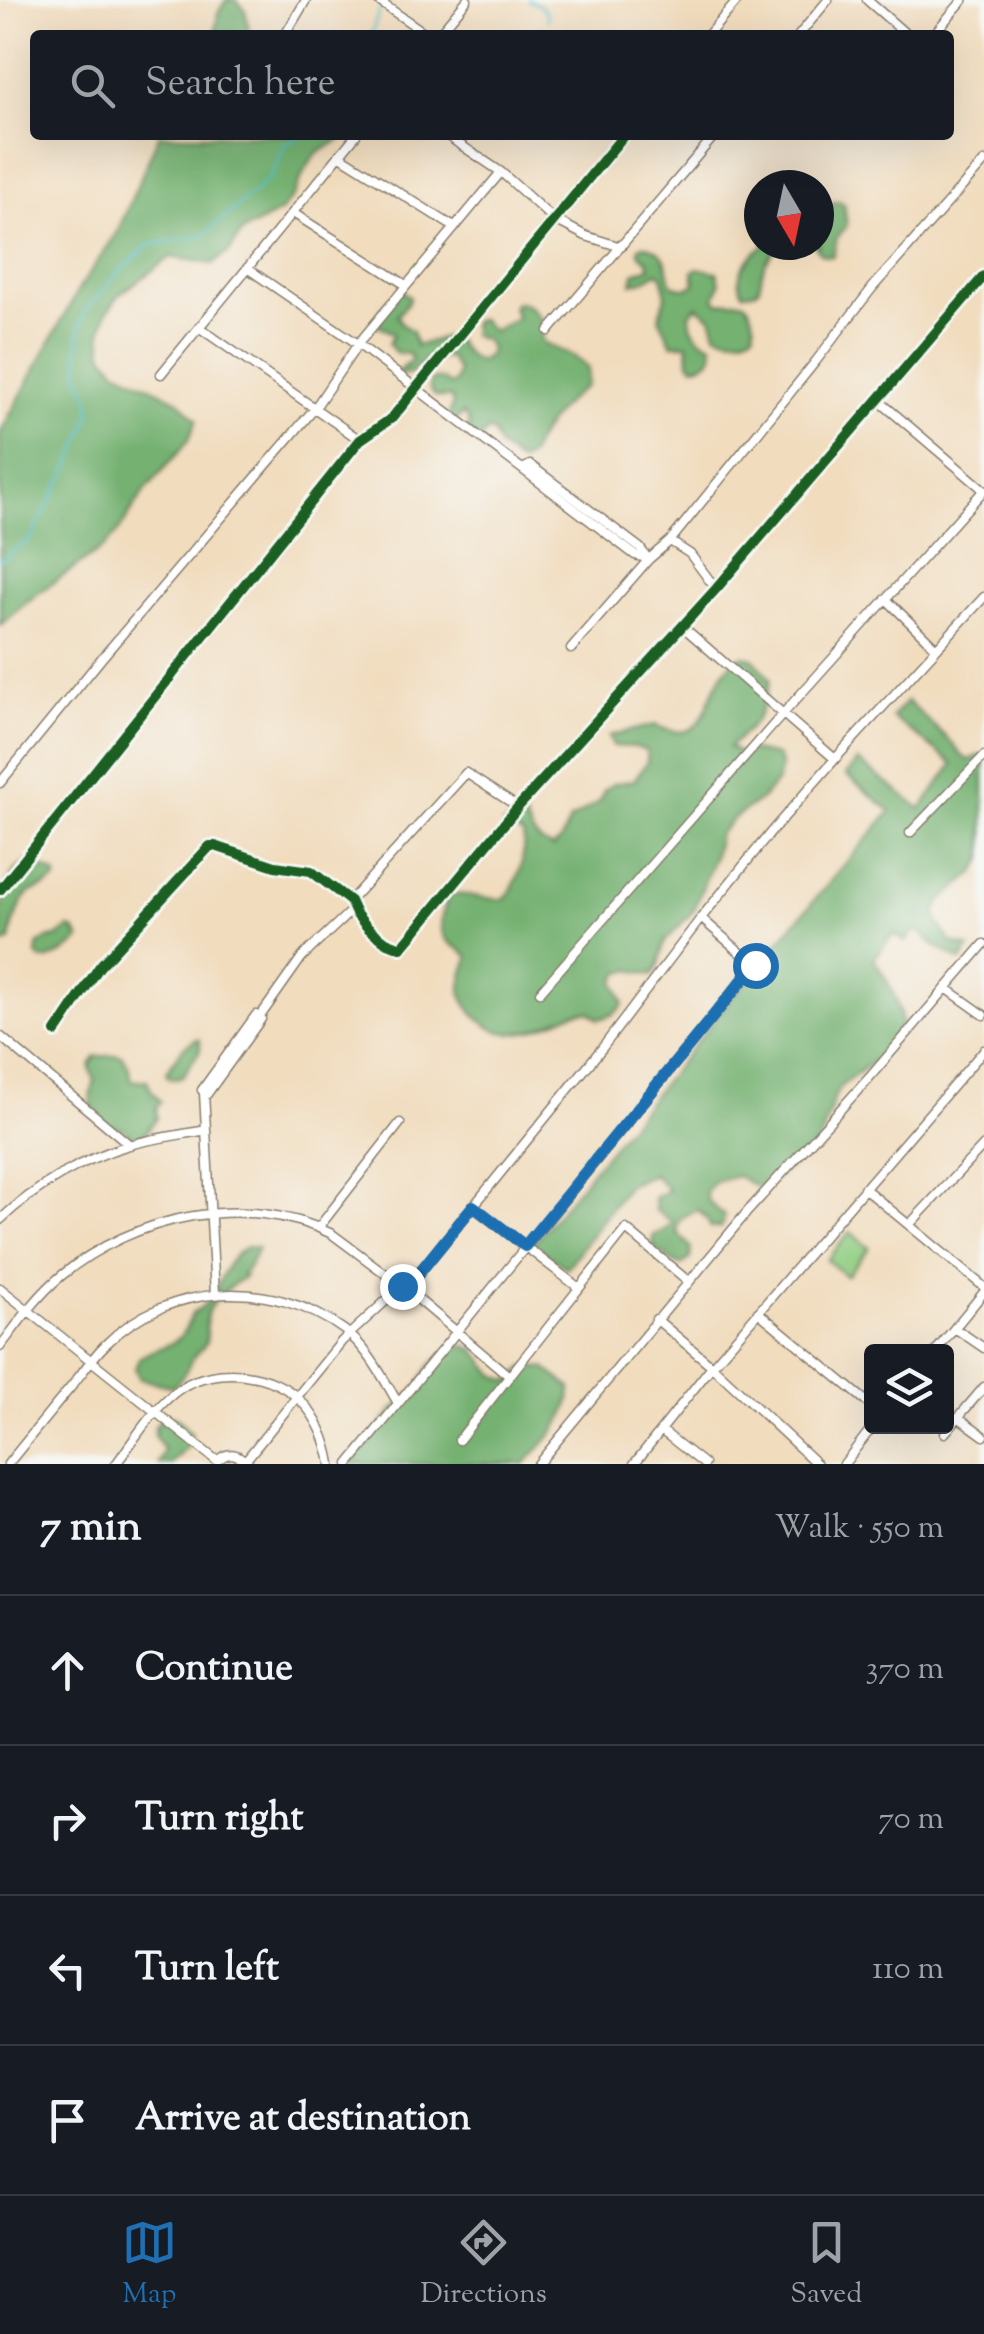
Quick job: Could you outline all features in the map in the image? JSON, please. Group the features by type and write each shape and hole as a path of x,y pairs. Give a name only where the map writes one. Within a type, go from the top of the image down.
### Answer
{"street":[{"path":"287,30 306,0"},
{"path":"377,0 421,30"},
{"path":"442,30 468,0"},
{"path":"712,30 738,0"},
{"path":"802,30 828,0"},
{"path":"867,0 901,30"},
{"path":"937,30 963,0"},
{"path":"161,374 352,140"},
{"path":"453,140 500,172 553,219 586,236 621,247"},
{"path":"0,890 360,440 392,418 620,140"},
{"path":"549,332 711,140"},
{"path":"339,155 454,226"},
{"path":"571,649 670,540 873,287 984,162"},
{"path":"0,784 101,659 316,408 358,344 500,172"},
{"path":"293,213 406,284"},
{"path":"248,268 527,467 636,555 649,559"},
{"path":"56,1032 100,966 210,846 275,866 305,869 352,905 368,928 401,948 518,807 716,589 984,276"},
{"path":"974,287 984,295"},
{"path":"200,328 360,440"},
{"path":"540,992 984,490 877,399"},
{"path":"670,540 690,554 716,589"},
{"path":"0,1288 216,1462 231,1454 245,1463 348,1334 404,1288 473,1206 603,1047 701,918 835,759 984,598"},
{"path":"886,599 936,648"},
{"path":"682,626 835,759"},
{"path":"910,833 984,756"},
{"path":"215,1294 204,1092 302,956 352,905 466,773 518,807"},
{"path":"349,1464 755,965 701,918"},
{"path":"538,1464 748,1211 984,944"},
{"path":"946,988 984,1016"},
{"path":"0,1036 130,1145"},
{"path":"634,1464 712,1366 984,1050"},
{"path":"319,1227 400,1124"},
{"path":"0,1220 30,1195 104,1154 206,1130"},
{"path":"909,1224 984,1145"},
{"path":"864,1188 984,1290 942,1344"},
{"path":"473,1206 580,1288"},
{"path":"0,1346 61,1276 100,1249 142,1229 184,1218 211,1213 256,1214 288,1218 332,1234 509,1376"},
{"path":"459,1440 626,1228 688,1281"},
{"path":"8,1464 105,1344 146,1314 188,1298 215,1294 270,1296 312,1313 348,1334 363,1349 398,1403"},
{"path":"758,1312 864,1399"},
{"path":"656,1320 712,1366 817,1464"},
{"path":"956,1329 984,1348"},
{"path":"116,1464 165,1400 186,1384 242,1374 262,1379 297,1397 322,1432 331,1464"},
{"path":"954,1422 984,1387"},
{"path":"958,1417 984,1436"},
{"path":"661,1430 704,1464"},
{"path":"844,1464 868,1434"}],"green space":[{"path":"226,0 236,0 245,10 249,30 216,30 218,13"},
{"path":"157,140 340,140 315,155 294,195 280,212 242,232 230,251 213,264 171,257 120,294 107,312 101,332 103,353 117,370 179,401 197,420 188,441 104,547 0,625 0,433 79,289 118,231"},
{"path":"839,201 844,204 847,226 837,237 834,251 834,202"},
{"path":"643,245 662,254 671,283 677,287 695,284 693,272 697,268 717,272 720,283 715,299 720,303 747,304 755,331 741,337 720,335 711,317 697,306 690,314 691,325 713,349 709,360 694,366 689,362 688,344 672,344 659,318 666,296 662,275 657,272 632,283 634,273 650,267 639,253"},
{"path":"748,260 768,260 759,287 750,293 743,293 741,272"},
{"path":"402,290 410,297 397,316 412,331 416,346 448,336 468,356 481,361 490,348 472,335 472,324 481,319 492,331 517,318 513,308 520,302 542,320 542,342 575,357 588,368 587,385 555,414 522,462 499,447 493,432 487,431 479,439 468,438 469,422 463,414 454,421 448,418 453,402 450,397 434,395 430,381 442,380 449,385 455,382 458,372 449,357 427,360 410,374 396,373 412,358 396,353 389,344 393,334 378,325 381,309"},
{"path":"742,656 753,658 770,679 757,718 729,747 741,754 753,751 777,756 781,767 777,781 763,798 719,834 694,910 664,943 653,975 620,972 615,982 624,1003 606,1017 598,1019 590,1012 578,1012 525,1032 494,1030 474,1014 462,993 469,957 449,942 441,926 449,895 505,899 522,861 523,835 504,825 524,815 534,836 553,848 570,820 600,801 604,790 613,784 634,780 647,762 647,751 613,746 609,736 655,725 675,732 689,730 699,722 729,666"},
{"path":"907,701 968,760 984,754 984,858 975,872 940,902 936,913 951,942 970,948 961,961 915,930 906,942 893,934 874,959 892,991 902,1026 875,1060 841,1086 814,1149 767,1184 756,1187 737,1176 714,1182 706,1192 708,1201 724,1216 721,1227 711,1228 698,1210 679,1221 677,1232 691,1248 690,1259 681,1265 653,1247 653,1236 673,1223 655,1210 654,1198 668,1190 653,1174 628,1185 567,1268 532,1245 763,960 891,811 846,775 858,761 921,809 953,764 892,717"},
{"path":"28,862 56,875 56,880 23,900 10,941 0,943 0,913 7,886 14,871"},
{"path":"69,928 80,939 73,946 47,959 37,956 38,945"},
{"path":"197,1039 200,1050 183,1076 173,1079 166,1075 183,1048"},
{"path":"117,1055 128,1065 132,1081 147,1080 161,1102 157,1106 158,1116 144,1135 134,1139 122,1128 105,1125 91,1104 95,1081 91,1063 96,1057"},
{"path":"850,1232 869,1248 846,1276 827,1260"},
{"path":"247,1247 258,1248 242,1275 245,1276 209,1309 206,1342 181,1378 173,1387 140,1379 135,1369 139,1358 172,1343 183,1333 193,1312 210,1299 230,1261"},
{"path":"466,1346 475,1350 495,1375 509,1381 525,1367 545,1368 571,1388 562,1420 540,1448 524,1464 351,1464 394,1409 418,1388 428,1368 455,1348"},
{"path":"173,1416 192,1435 189,1445 171,1464 158,1464 164,1450 155,1437 155,1426 162,1417"}],"waterway":[{"path":"528,0 544,9 548,20"},
{"path":"373,30 380,9"},
{"path":"0,560 30,540 73,459 90,416 90,398 80,378 78,350 85,311 149,245 202,237 270,178 285,145 294,140"}],"cycle path":[{"path":"0,890 360,440 392,418 620,140"},
{"path":"56,1032 100,966 210,846 275,866 311,871 350,901 368,928 401,948 518,807 716,589 984,276"}],"route":[{"path":"402,1286 406,1289 473,1206 525,1246 755,965"}]}
